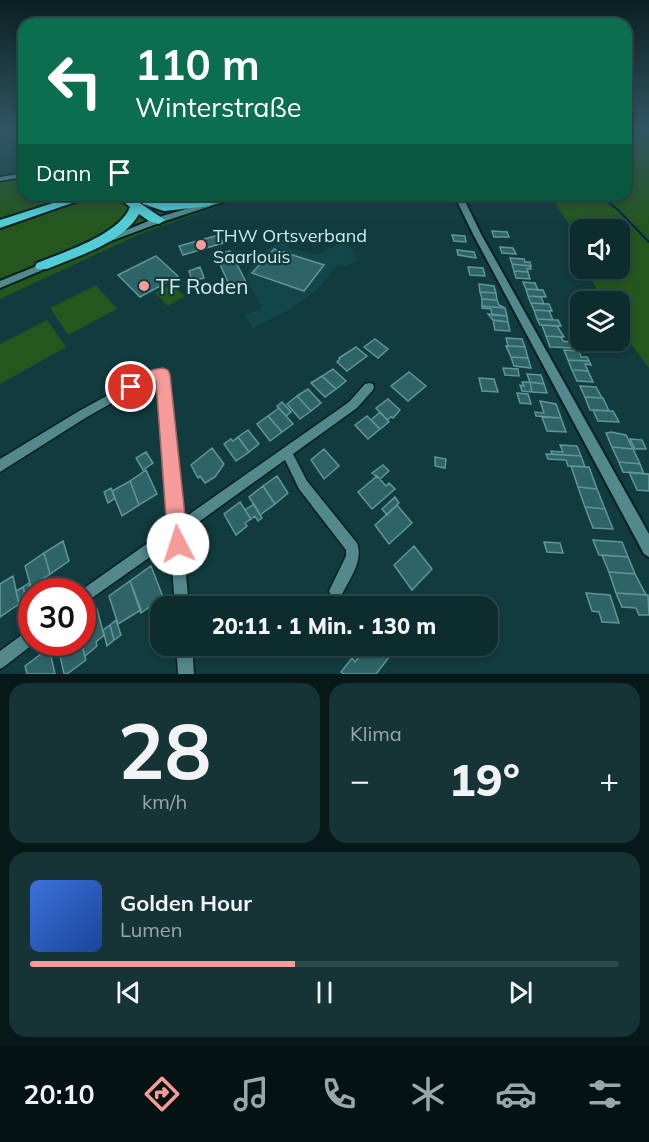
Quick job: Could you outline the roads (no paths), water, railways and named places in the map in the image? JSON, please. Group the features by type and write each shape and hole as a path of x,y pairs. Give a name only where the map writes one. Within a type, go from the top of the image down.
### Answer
{"highway":[{"path":"0,218 43,201"},
{"path":"0,224 57,201"},
{"path":"23,215 69,201"},
{"path":"42,266 122,227 134,214 140,201"},
{"path":"142,201 153,218 159,220"},
{"path":"144,201 164,207 209,203"}],"street":[{"path":"0,179 18,176"},
{"path":"0,285 159,220 217,201"},
{"path":"461,201 649,549"},
{"path":"0,466 91,409 146,379 162,374 181,596"},
{"path":"96,588 353,405 369,387"},
{"path":"287,453 303,485 352,548 353,557 336,591"},
{"path":"0,661 18,647"},
{"path":"185,656 186,674"}],"waterway":[{"path":"607,201 649,242"}],"place":[{"name":"THW Ortsverband Saarlouis","path":"201,245"},
{"name":"TF Roden","path":"144,286"}]}
